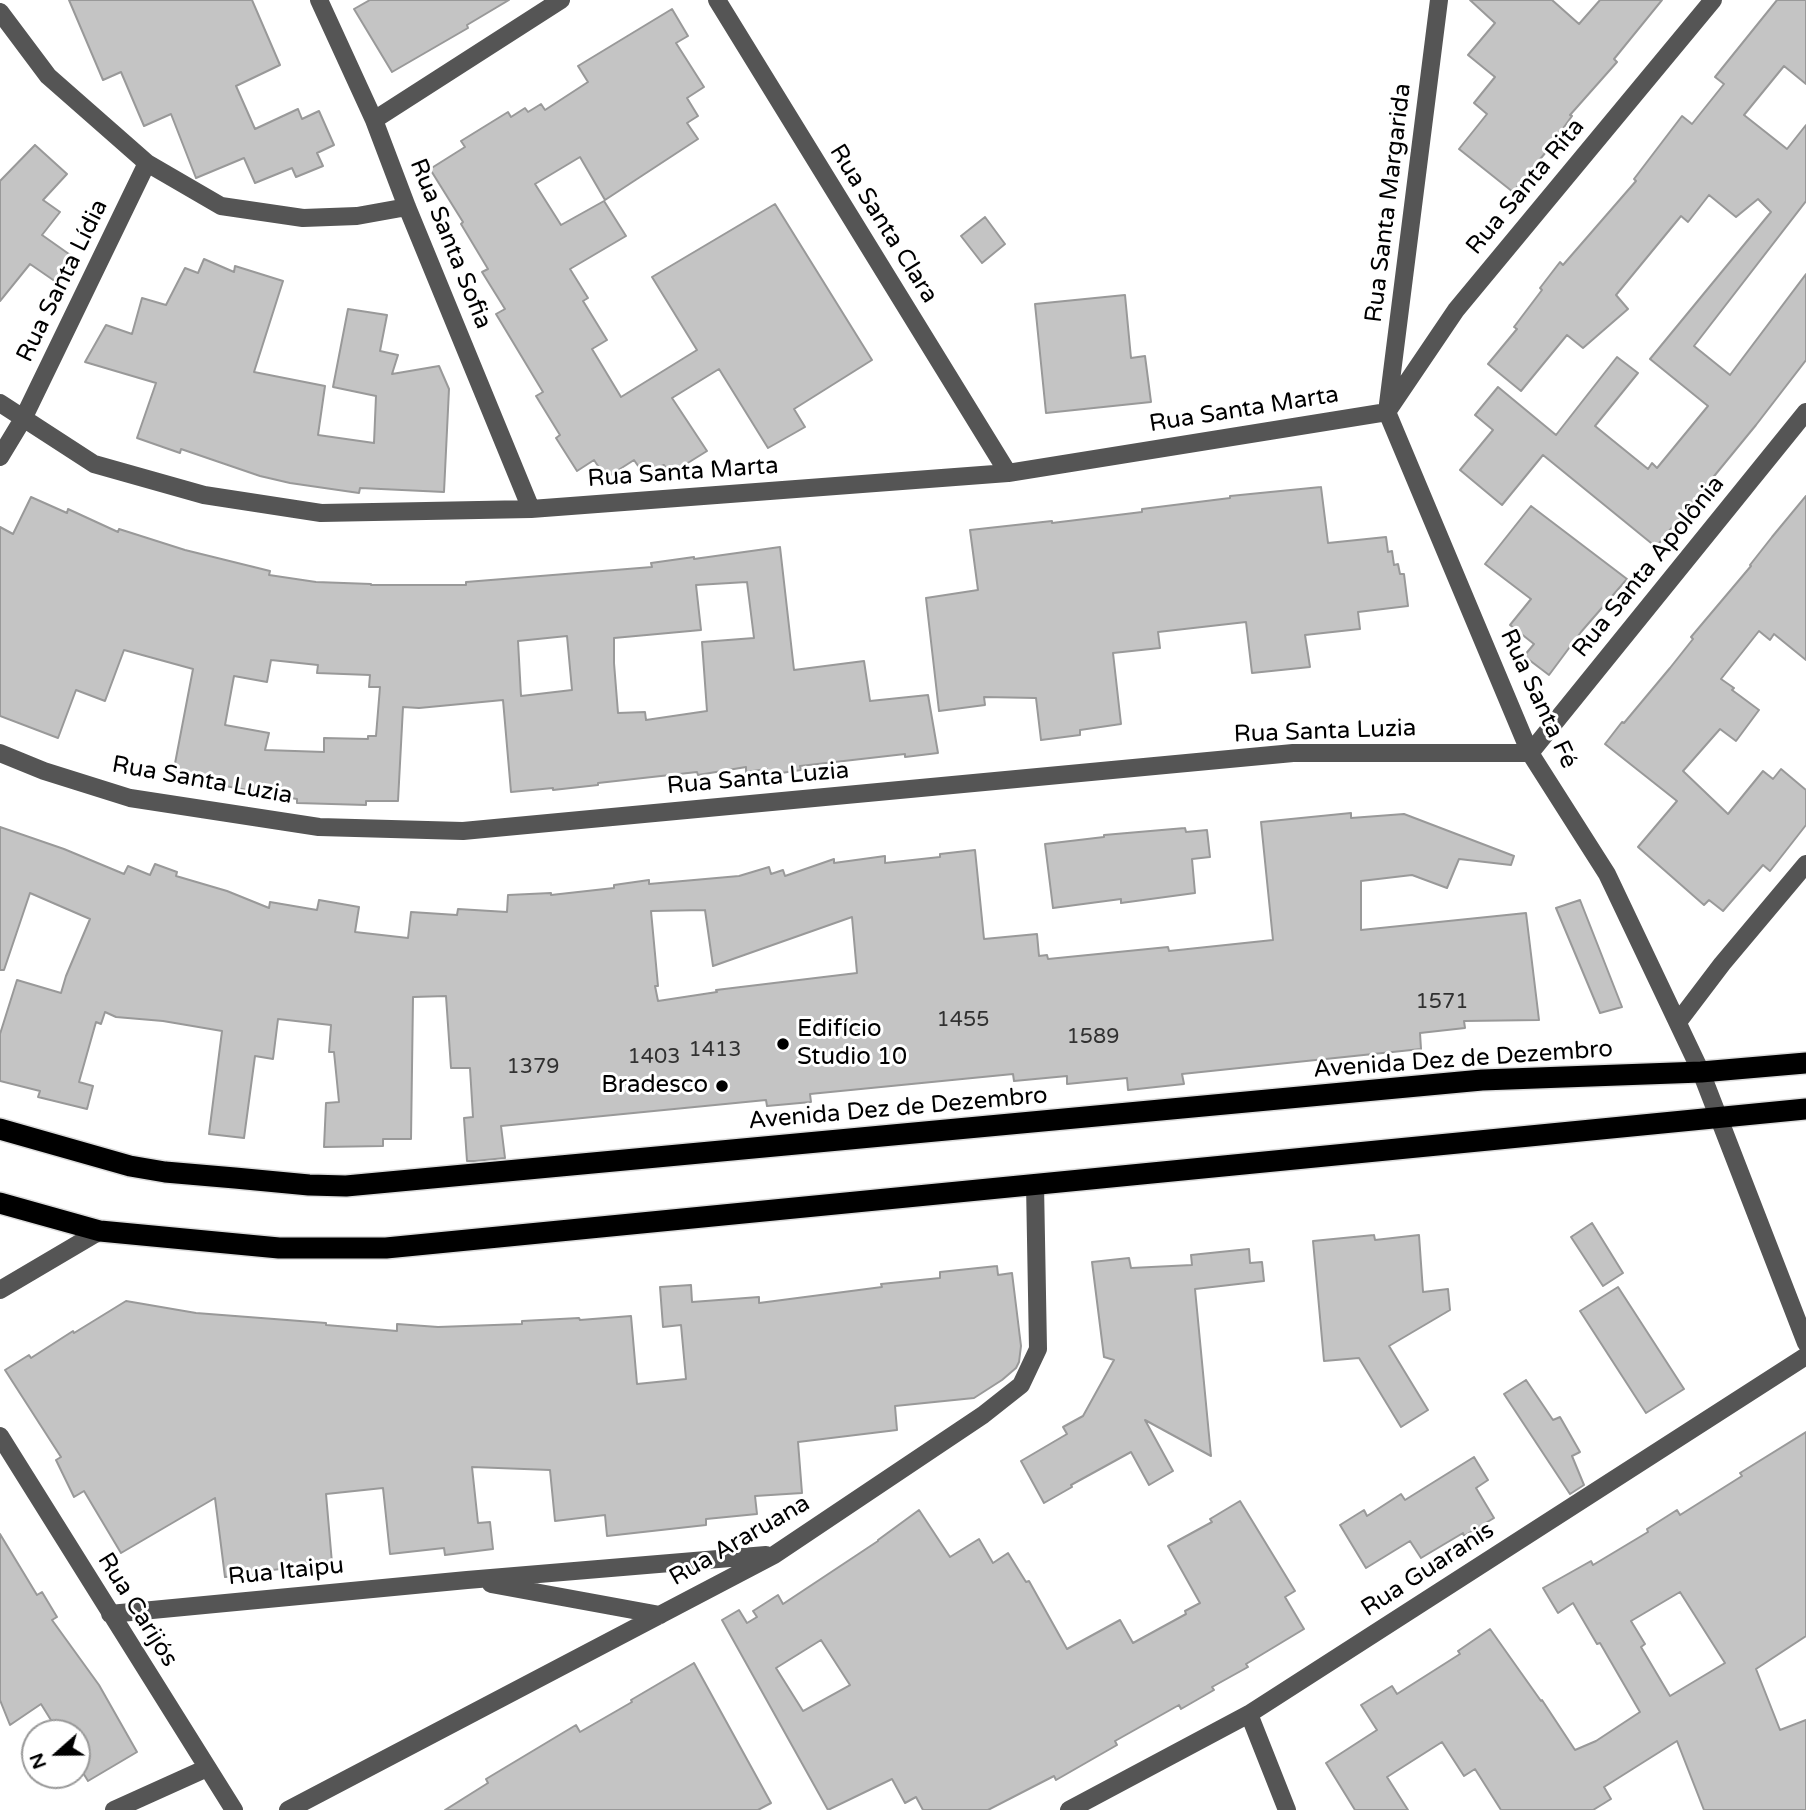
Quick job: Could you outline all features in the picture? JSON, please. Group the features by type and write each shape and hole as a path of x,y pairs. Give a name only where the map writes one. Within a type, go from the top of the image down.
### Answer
{"highway":[{"name":"Avenida Dez de Dezembro","path":"0,1129 130,1166 165,1172 346,1186 1482,1080 1701,1072 1806,1063"},
{"path":"0,1203 100,1231 279,1248 386,1248 1806,1109"}],"street":[{"name":"Rua Santa Sofia","path":"319,0 374,120 531,509"},
{"path":"374,120 561,0"},
{"name":"Rua Santa Clara","path":"718,0 1008,473"},
{"name":"Rua Santa Margarida","path":"1387,412 1439,0"},
{"name":"Rua Santa Rita","path":"1387,412 1456,310 1713,0"},
{"path":"0,12 48,76 147,163 221,206 303,218 357,216 407,207"},
{"name":"Rua Santa Lídia","path":"0,457 23,419 147,163"},
{"name":"Rua Santa Marta","path":"0,403 94,464 204,495 321,513 531,509 1008,473 1387,412"},
{"name":"Rua Santa Fé","path":"1387,412 1530,753 1607,874 1701,1072 1806,1343"},
{"name":"Rua Santa Apolônia","path":"1530,753 1806,412"},
{"name":"Rua Santa Luzia","path":"0,753 44,771 130,798 319,827 463,831 1293,753 1530,753"},
{"path":"1678,1022 1722,964 1806,864"},
{"name":"Rua Araruana","path":"288,1810 774,1555 983,1415 1021,1385 1038,1349 1035,1184"},
{"path":"0,1290 100,1231"},
{"name":"Rua Guaranis","path":"1069,1810 1249,1714 1806,1356"},
{"name":"Rua Carijós","path":"0,1436 234,1810"},
{"name":"Rua Itaipu","path":"110,1614 467,1580 774,1555"},
{"name":"Rua Itaipu","path":"467,1580 660,1615"},
{"path":"1249,1714 1287,1810"},
{"path":"114,1810 208,1768"}],"building":[{"path":"69,0 252,0 280,65 236,86 255,129 298,109 302,119 319,111 334,145 317,153 323,166 296,177 292,168 255,183 244,158 196,178 171,114 144,126 121,72 103,80"},
{"path":"370,0 509,0 467,25 468,28 392,72 354,9"},
{"path":"1470,0 1552,0 1579,24 1600,0 1662,0 1614,59 1617,62 1570,115 1572,116 1546,152 1513,192 1459,149 1487,114 1474,103 1495,77 1468,55 1495,23"},
{"path":"1777,0 1806,0 1806,84 1784,66 1744,115 1787,149 1806,125 1806,201 1694,346 1730,375 1806,274 1806,360 1656,547 1543,455 1502,505 1460,470 1493,430 1475,415 1498,387 1556,435 1617,357 1638,373 1595,426 1648,469 1652,463 1657,468 1708,406 1650,359 1771,212 1758,199 1736,217 1709,195 1688,222 1681,216 1616,295 1628,309 1583,348 1567,335 1521,391 1488,364 1517,329 1514,327 1560,262 1563,265 1636,181 1634,179 1682,116 1692,124 1724,84 1715,77"},
{"path":"672,9 688,36 676,43 704,87 687,98 698,116 687,123 698,139 605,200 580,157 535,184 561,225 604,201 626,236 570,269 588,298 583,301 607,340 592,349 621,397 697,350 652,277 775,204 872,360 794,409 805,427 768,448 719,369 672,398 707,451 670,474 664,465 643,473 634,460 606,478 594,460 577,471 556,438 560,435 536,396 543,392 496,314 505,309 482,272 488,269 430,169 465,147 461,141 508,112 511,117 525,108 528,112 541,104 545,110 588,82 578,66"},
{"path":"35,145 67,174 43,200 60,212 42,235 76,259 59,284 30,264 0,301 0,181"},
{"path":"985,217 1005,244 982,263 961,236"},
{"path":"204,259 234,272 235,266 283,281 254,372 325,386 318,435 374,443 376,396 333,387 348,309 387,315 380,351 398,355 392,374 439,366 449,389 444,492 360,488 359,493 290,483 260,476 181,449 180,453 137,438 156,383 85,362 106,325 132,334 142,298 166,305 185,268 198,273"},
{"path":"1125,295 1131,358 1145,356 1151,402 1046,413 1035,304"},
{"path":"1321,487 1328,543 1386,537 1388,552 1392,551 1394,565 1398,564 1400,574 1404,574 1408,606 1358,612 1360,629 1305,635 1310,667 1252,673 1246,622 1158,632 1160,648 1113,653 1121,724 1080,730 1080,735 1041,740 1036,698 984,697 985,705 939,711 926,598 978,590 970,530 1142,512 1142,509 1230,496"},
{"path":"1806,496 1806,660 1774,634 1770,640 1759,631 1721,679 1759,710 1736,741 1720,729 1683,771 1728,814 1763,771 1773,779 1781,769 1806,790 1806,825 1770,871 1763,865 1723,911 1709,900 1704,905 1638,847 1677,801 1605,744 1670,668 1693,639 1691,637"},
{"path":"31,497 67,513 68,509 118,532 119,529 185,550 270,571 269,575 316,582 371,585 466,585 466,582 652,567 651,563 780,547 794,670 864,661 870,701 928,695 938,753 800,766 801,770 768,775 767,769 746,772 746,767 698,775 697,772 553,790 511,792 503,700 419,708 403,707 398,801 366,801 366,805 297,803 297,799 214,784 215,781 173,774 193,669 124,650 105,701 76,690 58,738 0,716 0,527 13,534","holes":["747,582 754,638 702,642 707,711 646,720 645,712 618,713 614,638 701,630 696,585","567,636 572,690 521,696 518,641","271,660 318,665 317,673 370,675 369,687 380,687 376,736 368,736 368,739 324,738 324,752 265,750 269,733 225,725 234,676 267,682"]},
{"path":"1531,506 1627,579 1581,632 1549,675 1524,656 1534,644 1510,625 1531,599 1485,564"},
{"path":"1351,813 1351,818 1404,814 1514,856 1511,865 1459,859 1447,888 1412,875 1361,881 1361,930 1526,913 1539,1020 1464,1021 1465,1028 1420,1033 1421,1049 1182,1074 1184,1084 1128,1090 1127,1078 1067,1084 1067,1076 1014,1081 1013,1074 810,1094 811,1102 767,1106 766,1100 501,1126 505,1158 475,1161 467,1161 464,1118 473,1117 470,1068 451,1068 446,996 413,997 411,1139 383,1139 383,1146 324,1147 326,1103 339,1102 334,1052 329,1052 331,1025 278,1019 273,1059 255,1056 244,1138 209,1134 222,1031 163,1021 116,1017 105,1012 101,1024 96,1022 79,1082 93,1086 87,1109 38,1097 40,1091 0,1081 0,1034 17,980 61,993 90,919 30,893 4,970 0,970 0,827 64,849 124,874 128,866 150,875 155,864 177,872 176,876 227,891 269,908 270,902 317,910 319,900 359,907 355,932 408,938 411,912 457,915 458,909 507,912 508,895 551,895 614,888 614,885 649,880 649,884 739,876 769,867 771,874 783,870 785,876 834,859 834,863 885,856 885,863 975,850 984,939 1037,934 1039,956 1047,955 1048,959 1168,947 1169,951 1273,940 1261,822","holes":["705,910 713,966 852,917 857,973 716,990 717,992 658,1001 651,911"]},
{"path":"1185,828 1186,832 1207,830 1210,857 1192,859 1195,893 1121,903 1121,899 1053,908 1045,844 1104,835"},
{"path":"1580,900 1622,1007 1600,1013 1556,908"},
{"path":"1592,1223 1623,1273 1603,1286 1571,1237"},
{"path":"1374,1235 1375,1240 1419,1235 1423,1292 1448,1289 1450,1310 1389,1346 1428,1410 1401,1427 1359,1358 1324,1361 1313,1241"},
{"path":"1249,1249 1250,1263 1262,1262 1264,1281 1195,1289 1211,1456 1145,1420 1173,1471 1149,1485 1131,1452 1044,1503 1021,1461 1067,1434 1063,1427 1083,1416 1114,1360 1104,1357 1092,1262 1129,1258 1131,1268 1192,1265 1191,1255"},
{"path":"997,1266 998,1275 1012,1273 1021,1346 1016,1368 974,1398 895,1406 897,1430 798,1442 802,1493 755,1496 757,1514 706,1519 706,1525 607,1536 605,1515 555,1521 550,1470 472,1467 478,1523 490,1522 493,1549 445,1555 444,1548 390,1554 383,1488 326,1494 332,1563 272,1570 273,1573 225,1577 215,1498 121,1553 84,1491 74,1497 56,1460 61,1457 5,1370 29,1355 31,1358 126,1301 196,1313 397,1331 397,1324 438,1327 631,1316 637,1384 686,1379 681,1325 663,1327 660,1287 691,1285 692,1302 759,1297 759,1303 882,1287 881,1284 940,1278 940,1272"},
{"path":"1618,1287 1684,1389 1646,1413 1580,1311"},
{"path":"1526,1380 1553,1420 1560,1417 1580,1452 1572,1456 1584,1485 1570,1494 1504,1394"},
{"path":"1806,1432 1806,1636 1756,1669 1780,1730 1806,1720 1806,1810 1704,1810 1677,1741 1604,1787 1611,1799 1593,1810 1501,1810 1475,1769 1464,1776 1442,1742 1387,1777 1408,1810 1355,1810 1326,1763 1377,1730 1361,1705 1392,1686 1397,1694 1460,1654 1458,1651 1490,1629 1575,1750 1596,1741 1640,1712 1573,1603 1558,1613 1543,1588 1591,1561 1593,1565 1648,1532 1647,1529 1677,1510 1680,1515 1742,1476 1740,1473","holes":["1680,1592 1725,1663 1670,1696 1641,1647 1645,1644 1631,1621"]},
{"path":"1474,1457 1488,1480 1476,1488 1494,1518 1421,1558 1410,1541 1366,1568 1340,1525 1364,1510 1367,1516 1401,1494 1405,1500"},
{"path":"1240,1501 1295,1591 1285,1597 1304,1629 1246,1664 1248,1667 1212,1687 1214,1690 1181,1709 1179,1705 1115,1741 1117,1745 1056,1780 1054,1776 988,1810 923,1810 916,1797 905,1803 892,1779 828,1810 722,1620 739,1610 747,1623 757,1617 753,1611 778,1595 783,1604 878,1541 919,1510 950,1557 979,1539 993,1563 1008,1553 1026,1582 1029,1581 1067,1649 1120,1620 1133,1643 1186,1614 1185,1611 1200,1603 1168,1546 1212,1522 1210,1519","holes":["821,1640 850,1685 803,1711 776,1668"]},
{"path":"0,1534 37,1595 42,1592 57,1617 52,1620 99,1685 137,1752 91,1779 91,1719 50,1719 41,1704 10,1725 0,1700"},
{"path":"694,1663 771,1803 758,1810 445,1810 488,1783 486,1779 576,1725 580,1732"}],"place":[{"name":"Edifício Studio 10","path":"783,1044"},
{"name":"Bradesco","path":"722,1086"}]}
